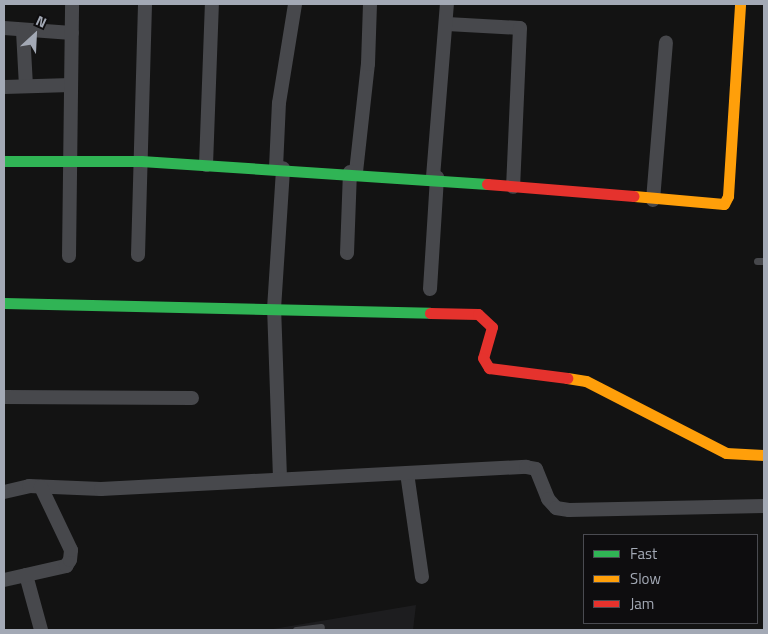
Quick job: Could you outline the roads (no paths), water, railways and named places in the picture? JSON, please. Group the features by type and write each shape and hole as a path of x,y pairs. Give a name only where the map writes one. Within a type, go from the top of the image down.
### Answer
{"street":[{"path":"69,256 72,4"},
{"path":"138,254 145,4"},
{"path":"206,165 212,4"},
{"path":"280,478 274,309 279,168 279,102 294,4"},
{"path":"348,252 353,172 368,64 370,4"},
{"path":"430,288 435,177 448,24 447,4"},
{"path":"4,161 141,161 353,172 435,177 513,188 724,204 728,196 740,4"},
{"path":"448,24 520,28 513,188"},
{"path":"4,28 23,31 72,33"},
{"path":"23,31 26,86"},
{"path":"653,200 666,43"},
{"path":"4,87 72,85"},
{"path":"4,303 478,314 492,327 483,358 490,368 586,381 726,453 764,455"},
{"path":"4,396 192,398"},
{"path":"4,492 41,486 100,489 280,478 526,467 536,469 548,500 556,508 569,510 764,506"},
{"path":"407,473 422,577"},
{"path":"4,580 66,566 72,554 41,486"},
{"path":"26,575 41,630"}],"lane":[{"path":"296,630 321,626"}]}
